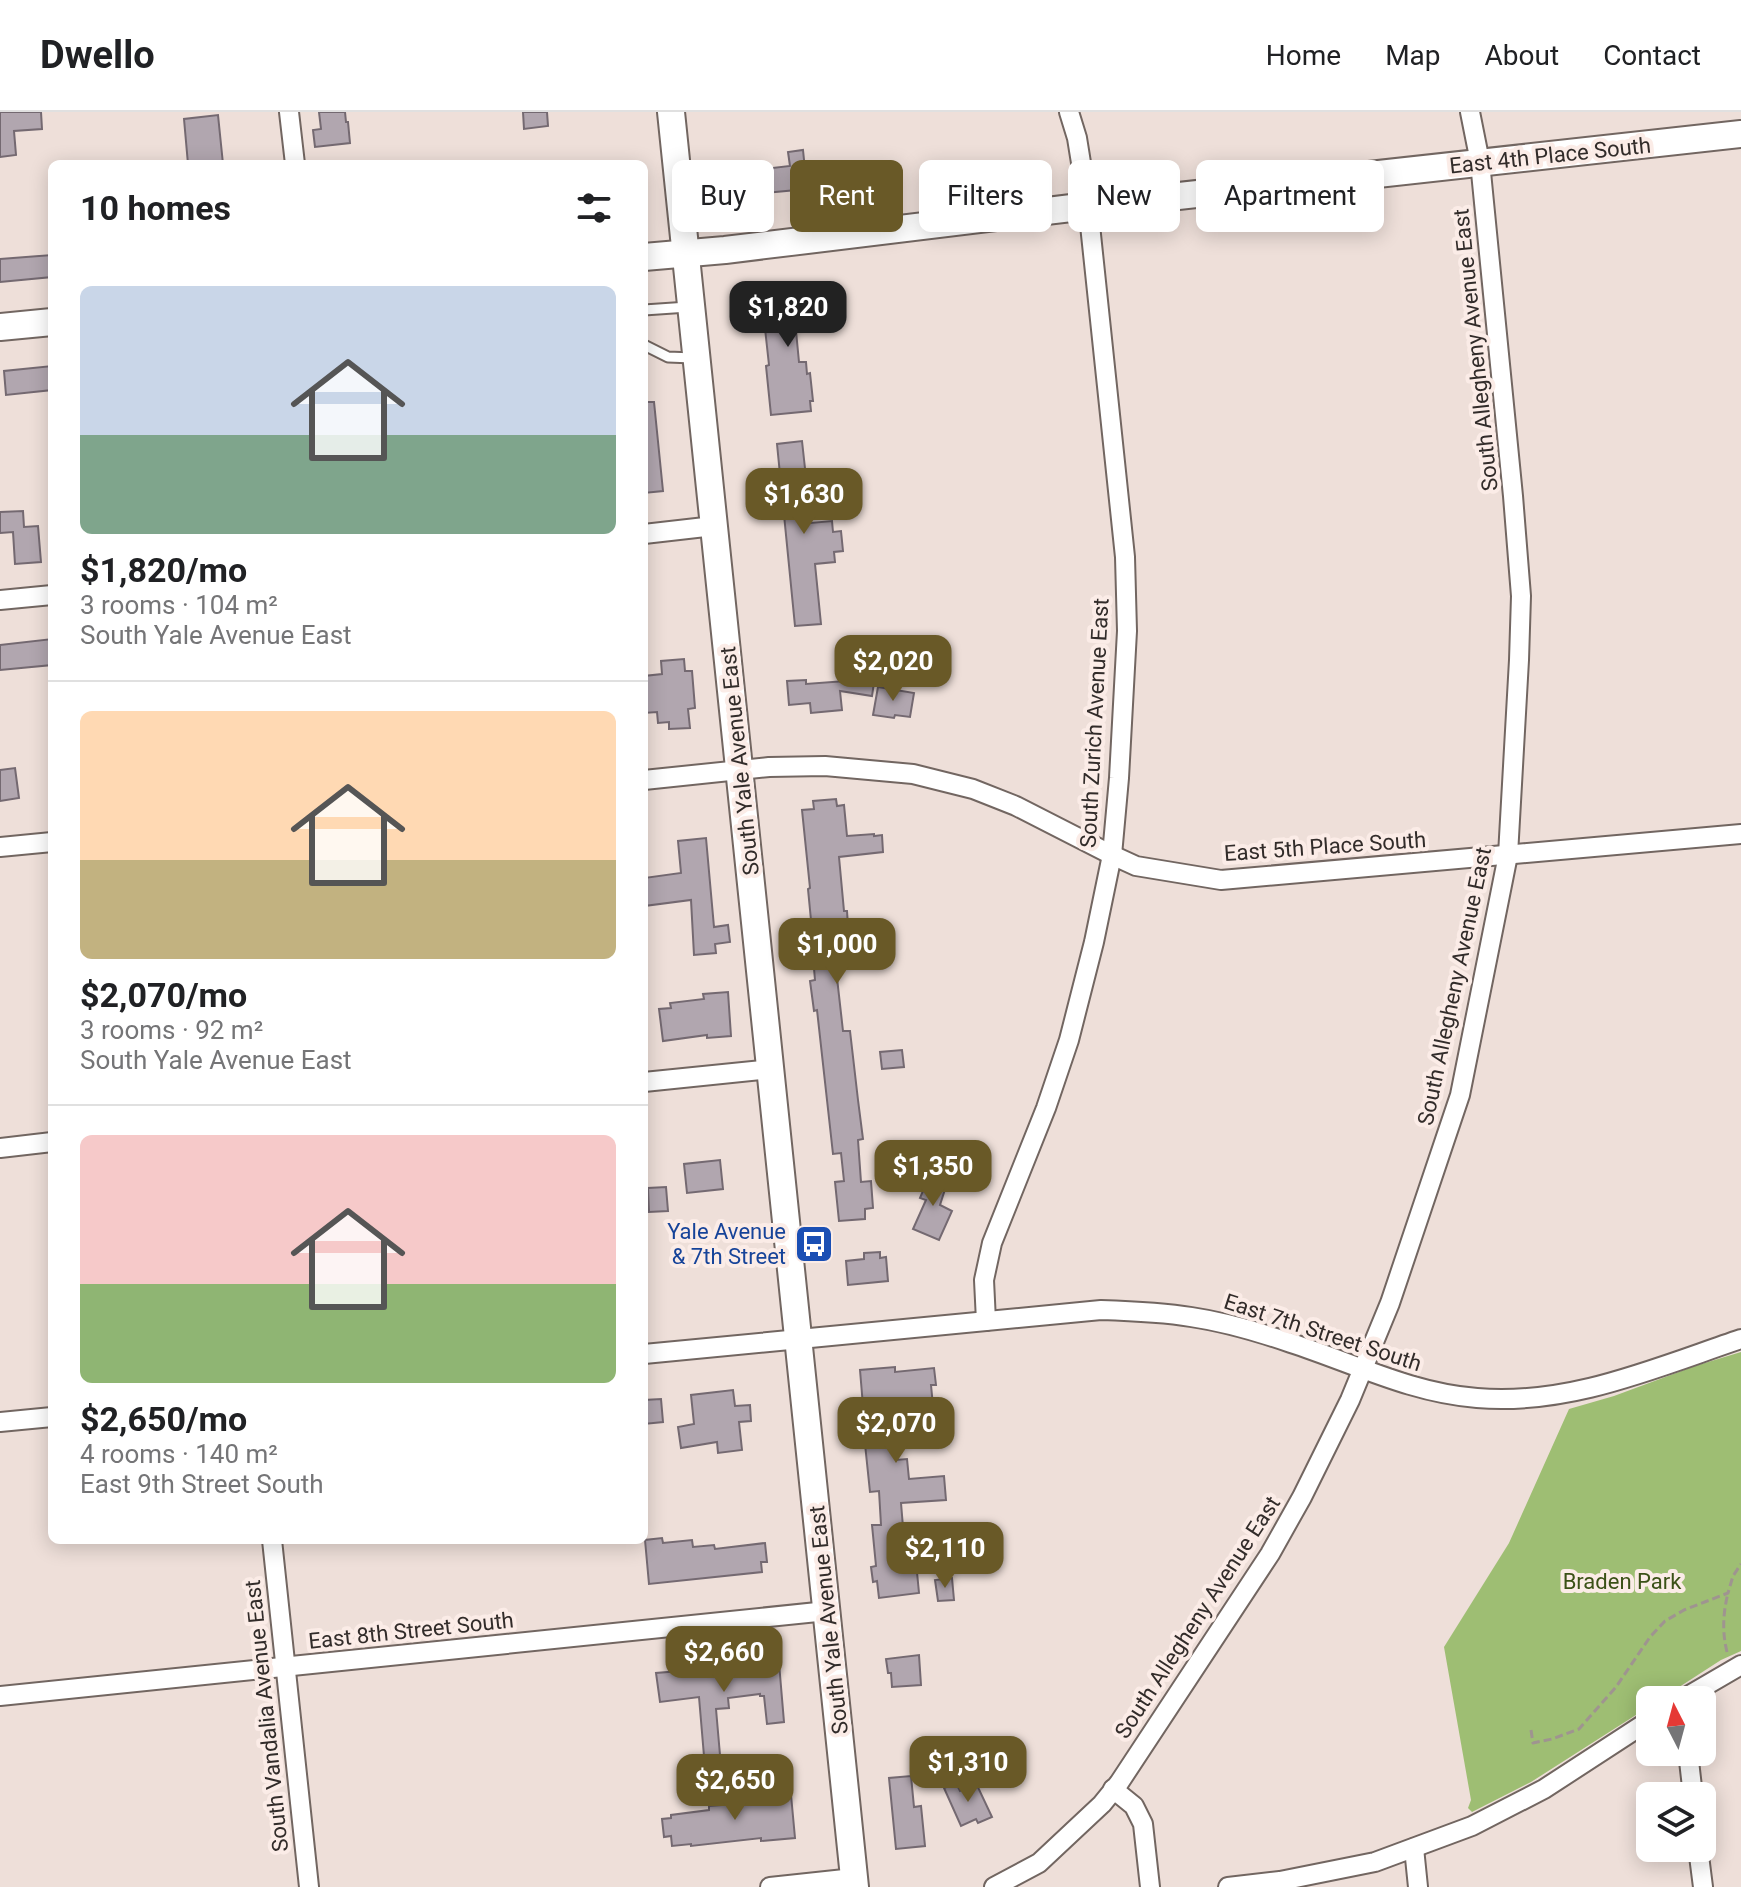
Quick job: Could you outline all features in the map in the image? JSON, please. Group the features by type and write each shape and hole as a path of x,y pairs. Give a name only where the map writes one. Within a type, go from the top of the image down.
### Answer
{"main road":[{"name":"South Yale Avenue East","path":"671,112 854,1883"},
{"name":"East 4th Place South","path":"1180,196 1741,134"},
{"name":"East 4th Place South","path":"648,257 1068,208"},
{"path":"0,327 48,322"}],"street":[{"path":"289,112 295,160"},
{"name":"South Zurich Avenue East","path":"1069,112 1081,160"},
{"name":"South Allegheny Avenue East","path":"994,1887 1039,1863 1102,1804 1270,1554 1302,1497 1363,1370 1395,1290 1460,1095 1508,855 1521,596 1480,162 1470,112"},
{"name":"South Zurich Avenue East","path":"986,1321 984,1280 992,1243 1041,1122 1069,1040 1112,855 1127,631 1122,528 1091,232"},
{"path":"648,534 714,526"},
{"path":"0,600 48,595"},
{"name":"East 5th Place South","path":"648,780 769,767 825,766 913,774 973,789 1016,806 1136,866 1221,880 1741,834"},
{"path":"0,847 48,842"},
{"path":"648,1082 771,1069"},
{"path":"0,1148 48,1142"},
{"name":"East 7th Street South","path":"648,1354 1101,1310 1220,1322 1292,1343 1409,1386 1443,1394 1520,1399 1564,1395 1605,1385 1741,1339"},
{"path":"0,1422 48,1417"},
{"name":"South Vandalia Avenue East","path":"272,1544 309,1887"},
{"name":"East 8th Street South","path":"0,1696 827,1611"},
{"path":"1705,1686 1737,1667"},
{"path":"1228,1887 1280,1881 1375,1862 1472,1826 1544,1789 1636,1729"},
{"path":"1113,1789 1134,1806 1143,1824 1150,1887"},
{"path":"1414,1848 1418,1887"},
{"path":"1700,1862 1703,1887"},
{"path":"770,1887 854,1883"}],"lane":[{"path":"648,310 691,307"},
{"path":"648,347 668,357 696,358"}],"path":[{"path":"1737,1667 1726,1651 1723,1635 1728,1593 1741,1564"},
{"path":"1531,1730 1533,1743 1579,1729 1616,1687 1650,1637 1665,1621 1728,1593"}],"green space":[{"name":"Braden Park","path":"1741,1352 1741,1651 1681,1686 1636,1686 1636,1715 1531,1782 1472,1812 1468,1808 1471,1800 1444,1647 1509,1543 1569,1409"}],"building":[{"path":"0,112 41,112 42,129 14,131 16,155 0,157"},
{"path":"319,112 345,112 350,143 315,147 313,130 321,129"},
{"path":"523,112 547,112 548,126 524,129"},
{"path":"218,115 223,160 188,160 184,119"},
{"path":"803,150 804,160 790,160 790,166 788,152"},
{"path":"790,166 790,191 774,192 774,168"},
{"path":"48,255 48,277 0,282 0,259"},
{"path":"822,284 824,307 794,310 799,362 806,362 807,374 810,373 811,411 771,415 762,301 773,300 772,290"},
{"path":"48,366 48,390 6,395 4,371"},
{"path":"648,402 654,402 663,491 648,493"},
{"path":"802,441 811,523 832,521 833,532 841,531 843,551 834,552 835,562 815,564 821,624 795,626 777,444"},
{"path":"23,511 24,527 38,526 41,562 15,564 13,532 0,533 0,512"},
{"path":"48,639 48,665 0,670 0,645"},
{"path":"684,659 685,671 692,671 695,708 688,709 690,728 669,729 669,722 658,723 657,712 648,713 648,676 662,674 661,661"},
{"path":"860,674 875,676 872,696 840,691 842,710 811,713 810,703 789,705 787,681 806,680 806,684 859,680"},
{"path":"878,687 914,693 910,717 873,715"},
{"path":"15,768 19,798 0,801 0,770"},
{"path":"836,799 837,806 844,805 847,836 882,835 883,852 839,857 848,926 887,924 888,943 850,947 850,958 835,960 843,1031 850,1031 863,1139 858,1140 861,1182 871,1181 873,1208 865,1209 865,1219 839,1221 835,1182 844,1181 841,1153 833,1154 817,1010 814,1011 810,981 815,980 812,946 806,947 804,920 811,920 802,810 814,809 813,801"},
{"path":"706,838 714,927 728,925 730,942 715,944 716,953 694,955 691,900 648,905 648,877 681,873 678,841"},
{"path":"728,992 731,1036 707,1038 707,1035 663,1041 659,1009 671,1008 670,1003 704,999 703,994"},
{"path":"902,1050 904,1067 882,1069 880,1052"},
{"path":"720,1160 723,1189 687,1193 684,1164"},
{"path":"931,1172 948,1180 940,1205 952,1211 939,1240 913,1229 926,1200 920,1198"},
{"path":"666,1187 668,1211 649,1212 648,1188"},
{"path":"880,1252 880,1258 886,1257 888,1281 848,1285 846,1261 864,1259 864,1253"},
{"path":"895,1367 895,1372 934,1368 936,1385 931,1385 935,1427 894,1431 896,1460 907,1459 909,1479 944,1476 946,1500 901,1503 903,1527 897,1527 900,1563 916,1562 919,1593 879,1598 871,1567 876,1566 872,1525 881,1525 879,1491 870,1492 865,1444 862,1444 860,1418 864,1418 860,1370"},
{"path":"733,1390 735,1406 750,1405 751,1421 739,1422 742,1450 718,1453 717,1442 681,1448 678,1427 694,1424 691,1395"},
{"path":"661,1399 663,1422 648,1424 648,1400"},
{"path":"662,1538 663,1543 692,1540 693,1547 714,1545 715,1549 765,1543 767,1562 761,1562 762,1572 649,1584 645,1544 648,1540"},
{"path":"952,1578 954,1600 938,1601 935,1580"},
{"path":"919,1655 921,1685 892,1687 886,1659"},
{"path":"779,1663 784,1722 767,1724 764,1696 760,1694 728,1698 729,1708 716,1709 720,1755 704,1756 699,1697 660,1702 656,1673"},
{"path":"911,1776 914,1807 921,1806 925,1846 896,1849 889,1778"},
{"path":"956,1783 960,1791 976,1783 992,1817 978,1823 976,1819 961,1826 944,1788"},
{"path":"790,1784 795,1838 672,1846 671,1836 664,1837 662,1819 671,1818 671,1815 709,1810 709,1806 772,1801 771,1785"}],"place":[{"name":"Yale Avenue & 7th Street","path":"814,1244"}]}
